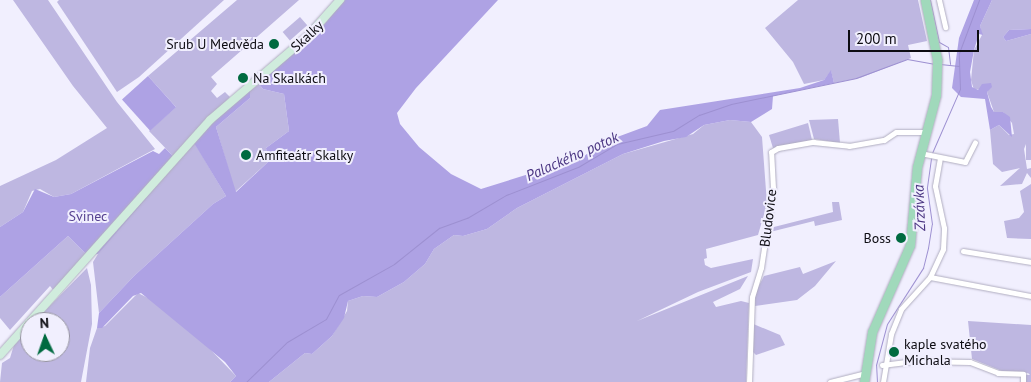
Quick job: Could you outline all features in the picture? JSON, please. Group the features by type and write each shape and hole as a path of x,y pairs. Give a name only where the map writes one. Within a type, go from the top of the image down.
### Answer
{"main road":[{"path":"865,377 872,332 910,245 926,132 936,96 936,52 931,10 925,0"}],"street":[{"name":"Skalky","path":"0,355 210,120 319,25 340,0"},
{"path":"939,0 945,27"},
{"path":"931,10 941,8"},
{"name":"Bludovice","path":"749,382 752,297 761,268 773,188 771,152 778,148 814,142 849,146 882,140 896,132 926,132"},
{"path":"923,154 966,162 975,142"},
{"path":"883,382 890,334 901,309 930,277 939,261 945,238 935,186 938,157"},
{"path":"963,251 1031,262"},
{"path":"930,277 1031,296"},
{"path":"884,365 914,361 970,362 998,373 1022,374 1022,382"},
{"path":"830,382 865,377"}],"shaded area":[{"path":"13,0 48,0 117,102 155,149 71,194 54,197 40,189 32,191 23,212 0,227 0,186 56,160 107,128 73,86"},
{"path":"59,0 224,0 139,77 117,92 57,2"},
{"path":"237,0 299,0 211,77 217,84 211,91 217,98 225,92 230,97 173,156 149,131 176,107 148,76"},
{"path":"798,0 918,0 927,41 908,45 911,58 860,78 834,83 831,71 824,80 804,84 793,62 765,28"},
{"path":"992,0 1031,0 1031,29 1009,30 1003,37 1006,41 1031,34 1031,160 1026,160 1026,144 1024,149 1027,169 1031,168 1031,178 1027,173 1022,184 1000,186 1020,168 1002,172 993,164 990,130 999,125 1009,135 1014,134 1012,123 1003,112 994,112 987,92 989,88 974,90 971,80 974,50 982,35 980,26"},
{"path":"300,17 307,25 290,40 283,32"},
{"path":"259,84 263,89 284,94 289,131 266,148 268,162 235,192 216,127 250,98 250,91"},
{"path":"838,119 840,143 814,139 809,120"},
{"path":"730,120 751,122 762,137 767,204 758,235 706,249 707,258 704,259 705,265 711,268 753,259 751,272 698,292 637,321 748,276 740,289 713,302 716,307 741,301 749,303 746,382 269,382 305,353 312,354 332,336 347,311 348,301 363,296 377,297 404,282 425,264 434,249 454,235 463,236 487,229 517,208 623,154 693,134 704,125"},
{"path":"808,123 812,140 773,148 769,135"},
{"path":"194,142 226,196 213,204 134,276 99,313 93,262 101,249"},
{"path":"1031,184 1031,239 1007,238 1004,221 1019,218 1024,212 1020,191"},
{"path":"832,202 839,202 842,220 815,226 814,221 770,232 770,228 833,212"},
{"path":"68,236 87,255 54,291 50,286 26,312 20,312 20,319 10,330 0,318 0,297"},
{"path":"836,261 815,286 797,300 755,306 755,293 764,276 800,267 803,274"},
{"path":"87,268 91,285 92,324 81,382 0,382 2,363 10,358 14,345 20,338 20,362 70,362 70,312 44,312"},
{"path":"138,293 152,300 206,345 236,376 230,382 86,382 90,348 97,328 105,326"},
{"path":"968,321 1031,325 1031,382 1024,382 1024,375 1030,375 1028,373 1002,371 972,359"},
{"path":"751,323 780,335 785,345 756,355 753,352"}],"green space":[{"name":"Svinec","path":"344,0 498,0 416,88 397,113 400,124 419,147 451,174 481,189 583,157 601,143 647,126 660,110 800,88 824,80 831,70 834,83 773,96 772,109 751,122 730,120 704,125 686,137 664,141 623,154 517,208 487,229 463,236 454,235 434,249 425,264 404,282 377,297 363,296 348,301 344,318 332,336 312,354 305,353 269,382 230,382 236,376 225,362 141,293 133,296 102,328 97,328 99,313 134,276 213,204 226,196 194,143 98,254 87,255 68,236 0,297 0,227 23,212 35,189 54,197 71,194 153,151 159,154 165,148 173,156 250,86 250,98 216,127 236,192 268,162 266,148 289,131 284,94 263,89 259,84 323,26"},
{"path":"974,0 992,0 980,26 983,35 979,34 974,50 970,72 972,87 978,90 982,84 991,83 992,87 987,92 991,107 994,112 1003,112 1010,117 1012,137 999,125 990,130 985,99 961,97 952,88 959,38"},
{"path":"1031,29 1031,34 1006,41 1003,37 1009,30"},
{"path":"148,76 176,107 150,131 122,99"}],"waterway":[{"path":"930,0 939,42 948,47 950,64"},
{"name":"Zrzávka","path":"932,153 960,89 959,53 979,0"},
{"name":"Palackého potok","path":"246,382 287,342 326,319 339,295 394,264 439,228 467,218 506,195 578,167 617,144 673,131 699,115 731,104 856,78 907,59 934,64"},
{"name":"Palackého potok","path":"940,64 959,66"},
{"name":"Zrzávka","path":"877,382 876,365 887,324 923,268 928,248 932,224 927,187 931,157"}],"place":[{"name":"Srub U Medvěda","path":"274,44"},
{"name":"Na Skalkách","path":"243,78"},
{"name":"Amfiteátr Skalky","path":"246,155"},
{"name":"Boss","path":"901,238"},
{"name":"kaple svatého Michala","path":"894,352"}]}
